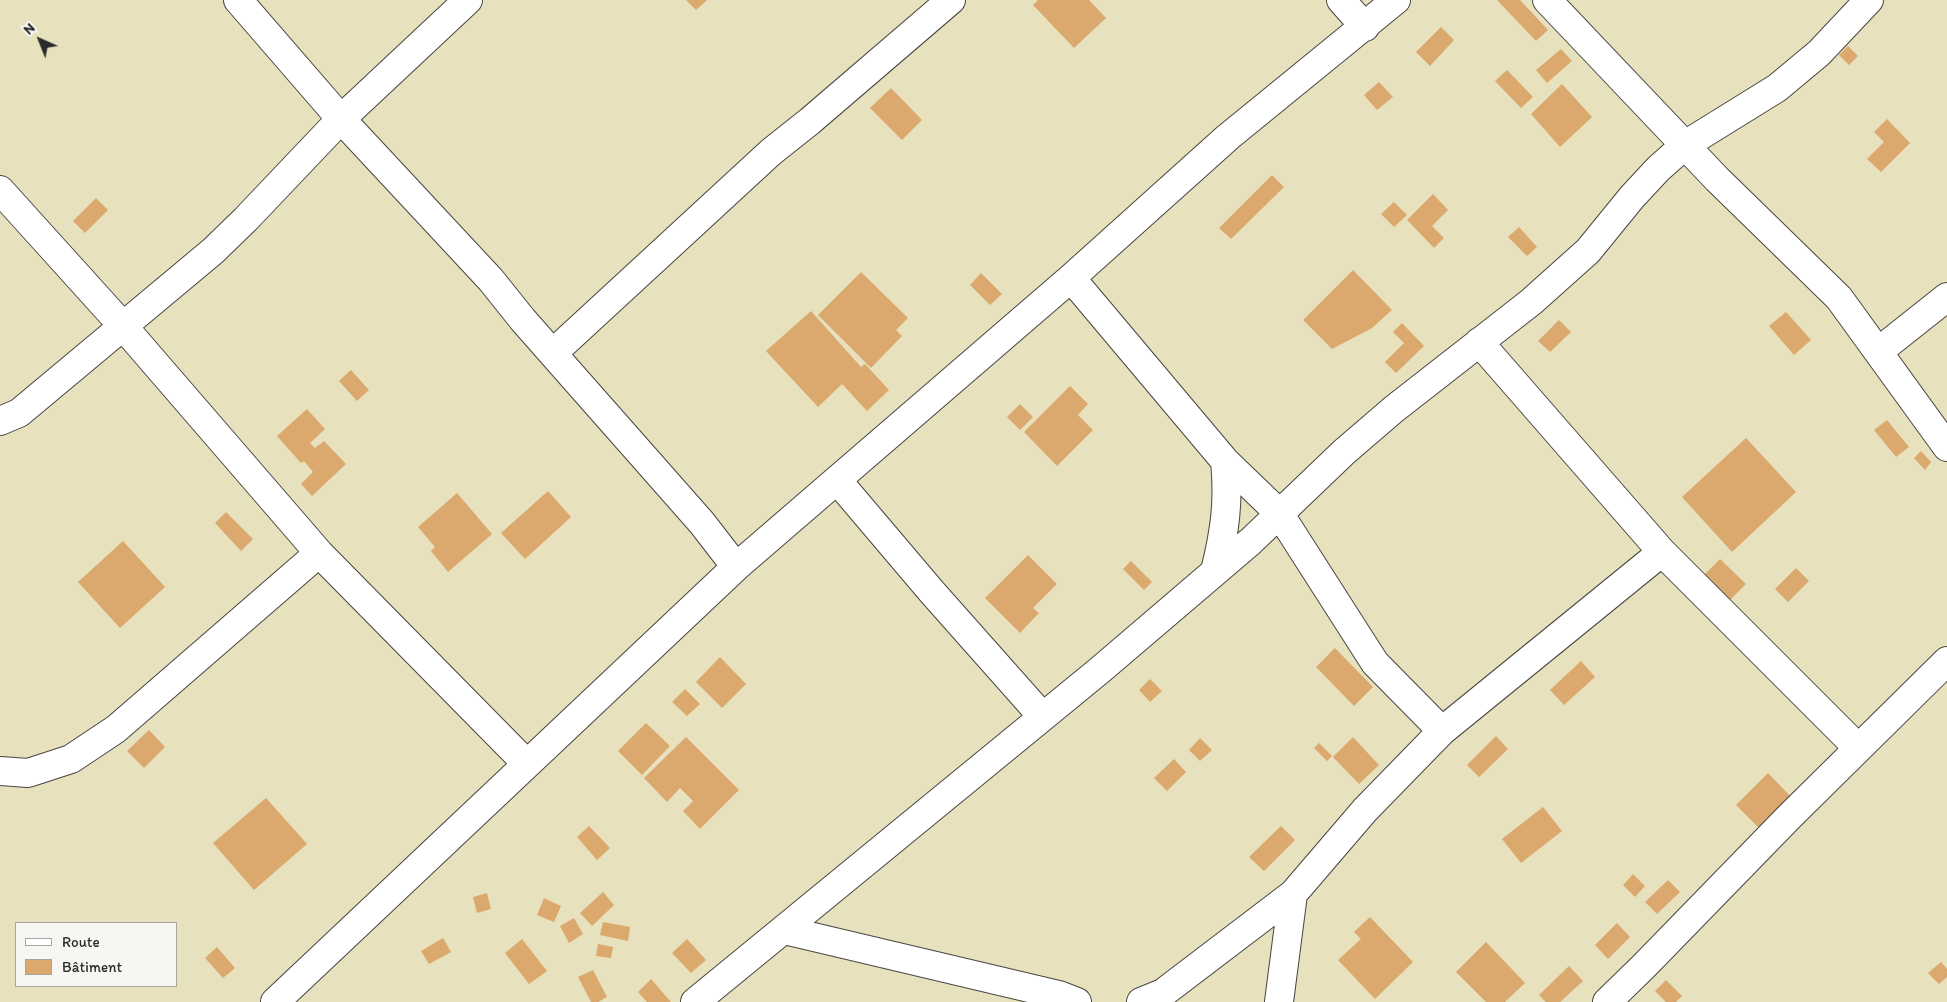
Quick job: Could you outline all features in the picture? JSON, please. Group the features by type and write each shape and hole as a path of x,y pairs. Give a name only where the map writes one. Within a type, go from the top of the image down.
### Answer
{"street":[{"path":"238,0 341,118 491,280 522,320 702,523 736,566"},
{"path":"0,421 19,413 122,325 213,251 246,219 341,118 468,0"},
{"path":"553,353 772,152 952,0"},
{"path":"1342,0 1365,27"},
{"path":"275,1002 736,566 1071,278 1228,137 1396,0"},
{"path":"1547,0 1685,145 1839,298 1880,351 1947,446"},
{"path":"695,1002 1100,670 1252,541 1279,513 1365,433 1564,275 1588,251 1632,197 1658,169 1685,145 1777,88 1820,53 1869,0"},
{"path":"0,190 122,325 319,553 526,763"},
{"path":"1071,278 1225,461 1279,513 1375,664 1442,731"},
{"path":"1880,351 1947,297"},
{"path":"1479,342 1662,552 1858,748"},
{"path":"1947,441 1947,446"},
{"path":"1215,571 1223,541 1227,514 1225,461"},
{"path":"837,480 950,613 1042,716"},
{"path":"1141,1002 1163,993 1293,894 1365,810 1442,731 1662,552"},
{"path":"0,771 28,773 71,759 116,730 319,553"},
{"path":"1607,1002 1730,876 1947,661"},
{"path":"1279,1002 1293,894"},
{"path":"784,930 1059,995 1077,1002"}],"building":[{"path":"686,0 707,0 696,10"},
{"path":"1038,0 1089,0 1106,18 1074,48 1033,5"},
{"path":"1497,0 1520,0 1548,30 1536,41"},
{"path":"1441,27 1454,40 1430,66 1416,52"},
{"path":"1848,46 1858,56 1849,65 1839,55"},
{"path":"1561,49 1572,61 1547,83 1536,70"},
{"path":"1507,70 1533,97 1521,108 1495,81"},
{"path":"1379,82 1393,97 1377,110 1364,95"},
{"path":"1562,84 1592,117 1560,147 1531,114"},
{"path":"891,88 922,120 902,140 870,108"},
{"path":"1887,119 1910,143 1881,172 1867,159 1884,142 1874,132"},
{"path":"1272,175 1284,187 1231,239 1219,228"},
{"path":"1433,194 1448,210 1432,226 1444,238 1434,248 1407,220"},
{"path":"96,198 108,210 85,233 73,221"},
{"path":"1394,202 1407,215 1394,227 1381,214"},
{"path":"1519,227 1537,247 1527,256 1508,237"},
{"path":"1353,270 1392,310 1372,328 1332,349 1303,320"},
{"path":"861,272 908,318 896,330 902,336 871,368 818,315"},
{"path":"981,273 1002,294 990,305 970,285"},
{"path":"811,311 861,367 865,364 889,390 867,411 842,384 818,407 766,351"},
{"path":"1786,312 1811,340 1794,355 1769,326"},
{"path":"1559,320 1571,332 1550,352 1538,341"},
{"path":"1402,323 1424,346 1396,373 1385,362 1404,343 1393,332"},
{"path":"351,370 369,390 357,401 339,381"},
{"path":"1070,386 1088,404 1078,415 1093,430 1057,466 1024,432"},
{"path":"1020,404 1033,417 1020,430 1007,417"},
{"path":"307,409 325,429 310,443 315,448 324,441 346,464 312,496 301,484 313,472 304,461 301,463 277,436"},
{"path":"1887,420 1909,447 1896,457 1874,430"},
{"path":"1746,438 1796,492 1732,552 1682,497"},
{"path":"1921,451 1931,462 1925,470 1914,458"},
{"path":"548,491 571,517 525,559 501,533"},
{"path":"457,493 492,534 448,572 431,551 435,547 418,527"},
{"path":"226,512 253,539 241,551 215,523"},
{"path":"123,541 165,587 120,628 78,582"},
{"path":"1028,555 1057,584 1033,608 1039,613 1020,633 985,598"},
{"path":"1720,559 1746,584 1728,602 1702,577"},
{"path":"1131,561 1152,582 1144,590 1123,569"},
{"path":"1796,568 1809,581 1788,602 1775,589"},
{"path":"1335,648 1373,687 1354,706 1316,667"},
{"path":"720,657 746,684 722,708 696,682"},
{"path":"1581,661 1595,677 1564,705 1550,690"},
{"path":"1150,679 1162,691 1150,702 1139,690"},
{"path":"685,689 700,704 687,716 672,702"},
{"path":"646,723 670,746 642,775 618,751"},
{"path":"149,730 165,747 144,768 127,751"},
{"path":"1496,736 1508,749 1479,777 1467,765"},
{"path":"686,737 739,790 700,829 683,811 693,801 680,788 667,802 644,778"},
{"path":"1353,737 1379,765 1359,784 1333,757"},
{"path":"1200,738 1212,750 1200,761 1189,750"},
{"path":"1319,743 1332,756 1327,761 1314,748"},
{"path":"1174,759 1186,772 1167,791 1154,778"},
{"path":"1768,773 1792,798 1760,829 1736,805"},
{"path":"266,798 307,844 254,890 213,843"},
{"path":"1543,807 1562,831 1521,863 1502,839"},
{"path":"589,826 610,848 597,860 577,837"},
{"path":"1281,826 1295,840 1264,871 1249,857"},
{"path":"1633,874 1645,886 1635,897 1623,885"},
{"path":"1668,880 1680,892 1657,914 1645,902"},
{"path":"603,892 614,905 592,926 580,913"},
{"path":"487,893 491,909 477,913 473,897"},
{"path":"544,898 561,906 554,922 537,915"},
{"path":"1370,917 1413,962 1375,999 1338,960 1361,939 1354,932"},
{"path":"574,918 583,934 569,943 560,926"},
{"path":"603,922 630,927 628,941 600,935"},
{"path":"1617,923 1630,937 1608,959 1595,945"},
{"path":"443,938 451,952 429,964 421,951"},
{"path":"522,939 547,971 529,984 505,953"},
{"path":"687,939 706,960 691,973 672,953"},
{"path":"1486,942 1525,983 1505,1002 1486,1002 1456,972"},
{"path":"598,944 613,947 611,958 596,956"},
{"path":"217,947 235,968 223,978 205,958"},
{"path":"1941,962 1947,969 1947,977 1939,984 1928,973"},
{"path":"1569,966 1583,981 1560,1002 1546,1002 1539,995"},
{"path":"593,970 607,997 598,1002 591,1002 578,977"},
{"path":"651,979 671,1002 647,1002 638,992"},
{"path":"1666,980 1682,996 1676,1002 1666,1002 1655,991"}]}
